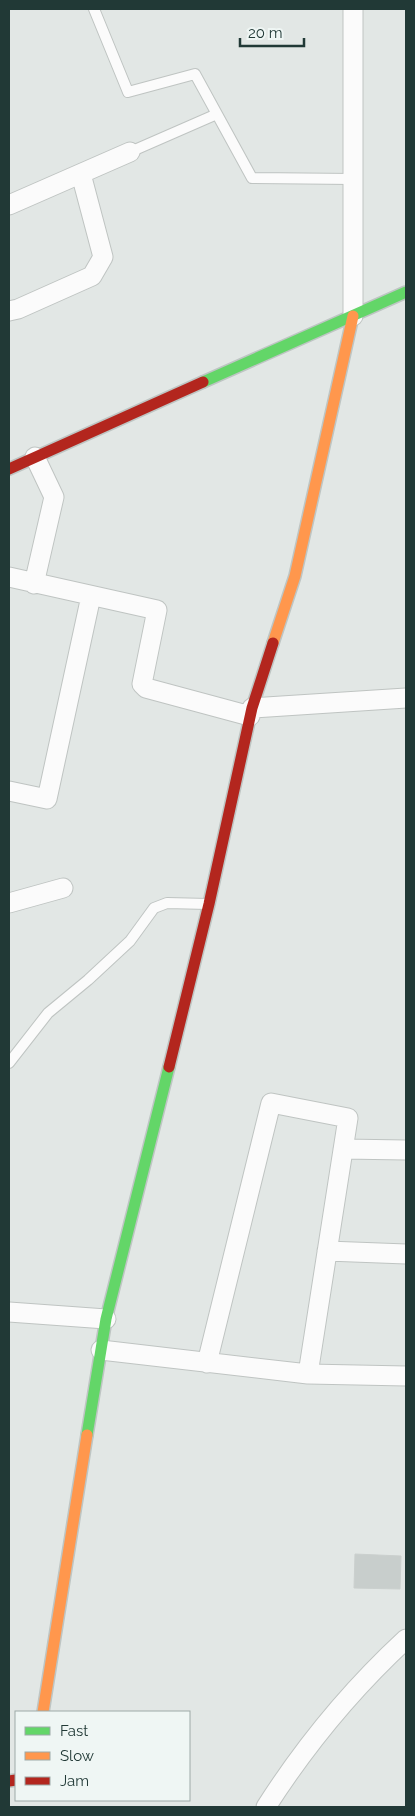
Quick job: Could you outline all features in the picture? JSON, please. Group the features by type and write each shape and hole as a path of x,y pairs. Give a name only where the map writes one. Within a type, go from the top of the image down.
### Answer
{"street":[{"path":"43,1711 106,1319 209,904 251,712 295,576 354,316 353,9"},
{"path":"9,205 130,152"},
{"path":"9,311 18,310 92,276 103,257 81,174"},
{"path":"9,468 406,292"},
{"path":"34,584 54,497 35,457"},
{"path":"9,577 157,610 142,684 146,688 251,712 406,698"},
{"path":"9,791 48,799 91,596"},
{"path":"9,903 63,888"},
{"path":"207,1363 271,1102 348,1118 308,1374"},
{"path":"343,1149 406,1150"},
{"path":"327,1252 406,1254"},
{"path":"9,1312 106,1319"},
{"path":"100,1350 308,1374 406,1376"},
{"path":"266,1807 350,1696 406,1639"}],"lane":[{"path":"94,9 128,92 195,74 252,178 353,179"},
{"path":"130,152 217,114"},
{"path":"9,1063 48,1013 88,980 130,941 154,908 167,902 209,904"}],"building":[{"path":"355,1554 401,1556 400,1589 354,1588"}],"traffic: fast":[{"path":"203,382 406,292"},
{"path":"87,1435 106,1319 169,1067"}],"traffic: slow":[{"path":"273,643 295,576 353,316"},
{"path":"43,1711 87,1435"}],"traffic: jam":[{"path":"9,469 203,382"},
{"path":"169,1067 209,904 252,708 273,643"},
{"path":"9,1781 15,1780"}]}
